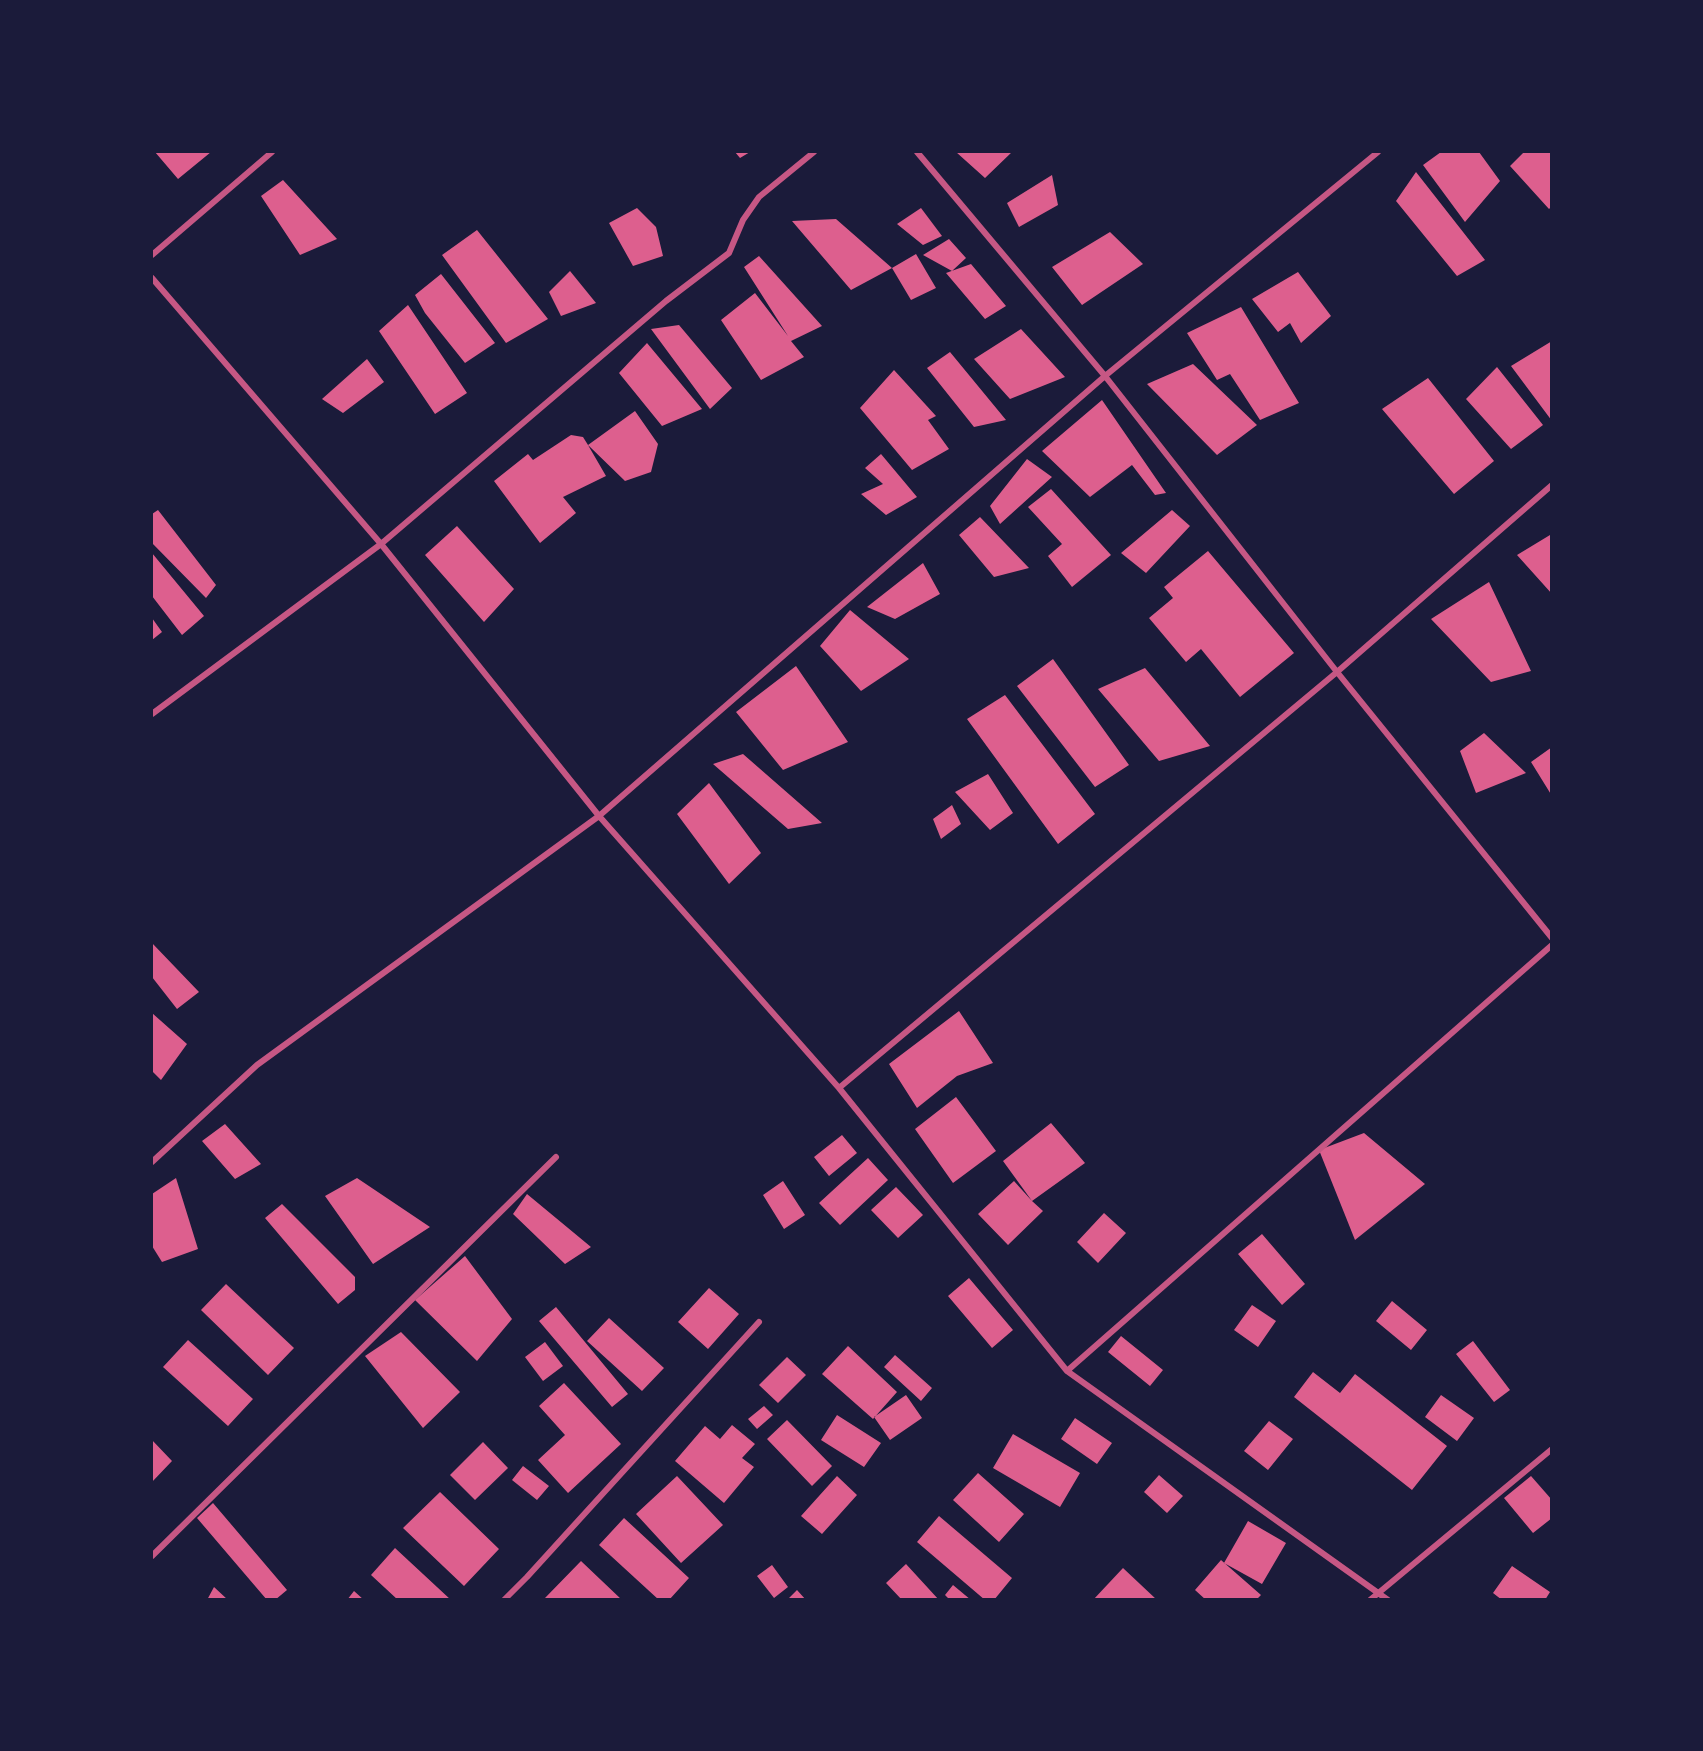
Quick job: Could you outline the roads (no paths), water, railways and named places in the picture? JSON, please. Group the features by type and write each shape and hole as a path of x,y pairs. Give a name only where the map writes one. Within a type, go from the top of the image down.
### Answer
{"street":[{"path":"152,255 272,152"},
{"path":"152,714 381,544 666,301 729,253 743,220 759,197 814,152"},
{"path":"917,152 1105,376 1337,672 1551,939"},
{"path":"152,1161 257,1065 599,816 1105,376 1378,152"},
{"path":"152,278 381,544 599,816 839,1088 1067,1371 1388,1599"},
{"path":"839,1088 1337,672 1551,485"},
{"path":"1067,1371 1551,945"},
{"path":"152,1556 556,1157"},
{"path":"504,1599 527,1577 759,1322"},
{"path":"1370,1599 1551,1449"}]}
